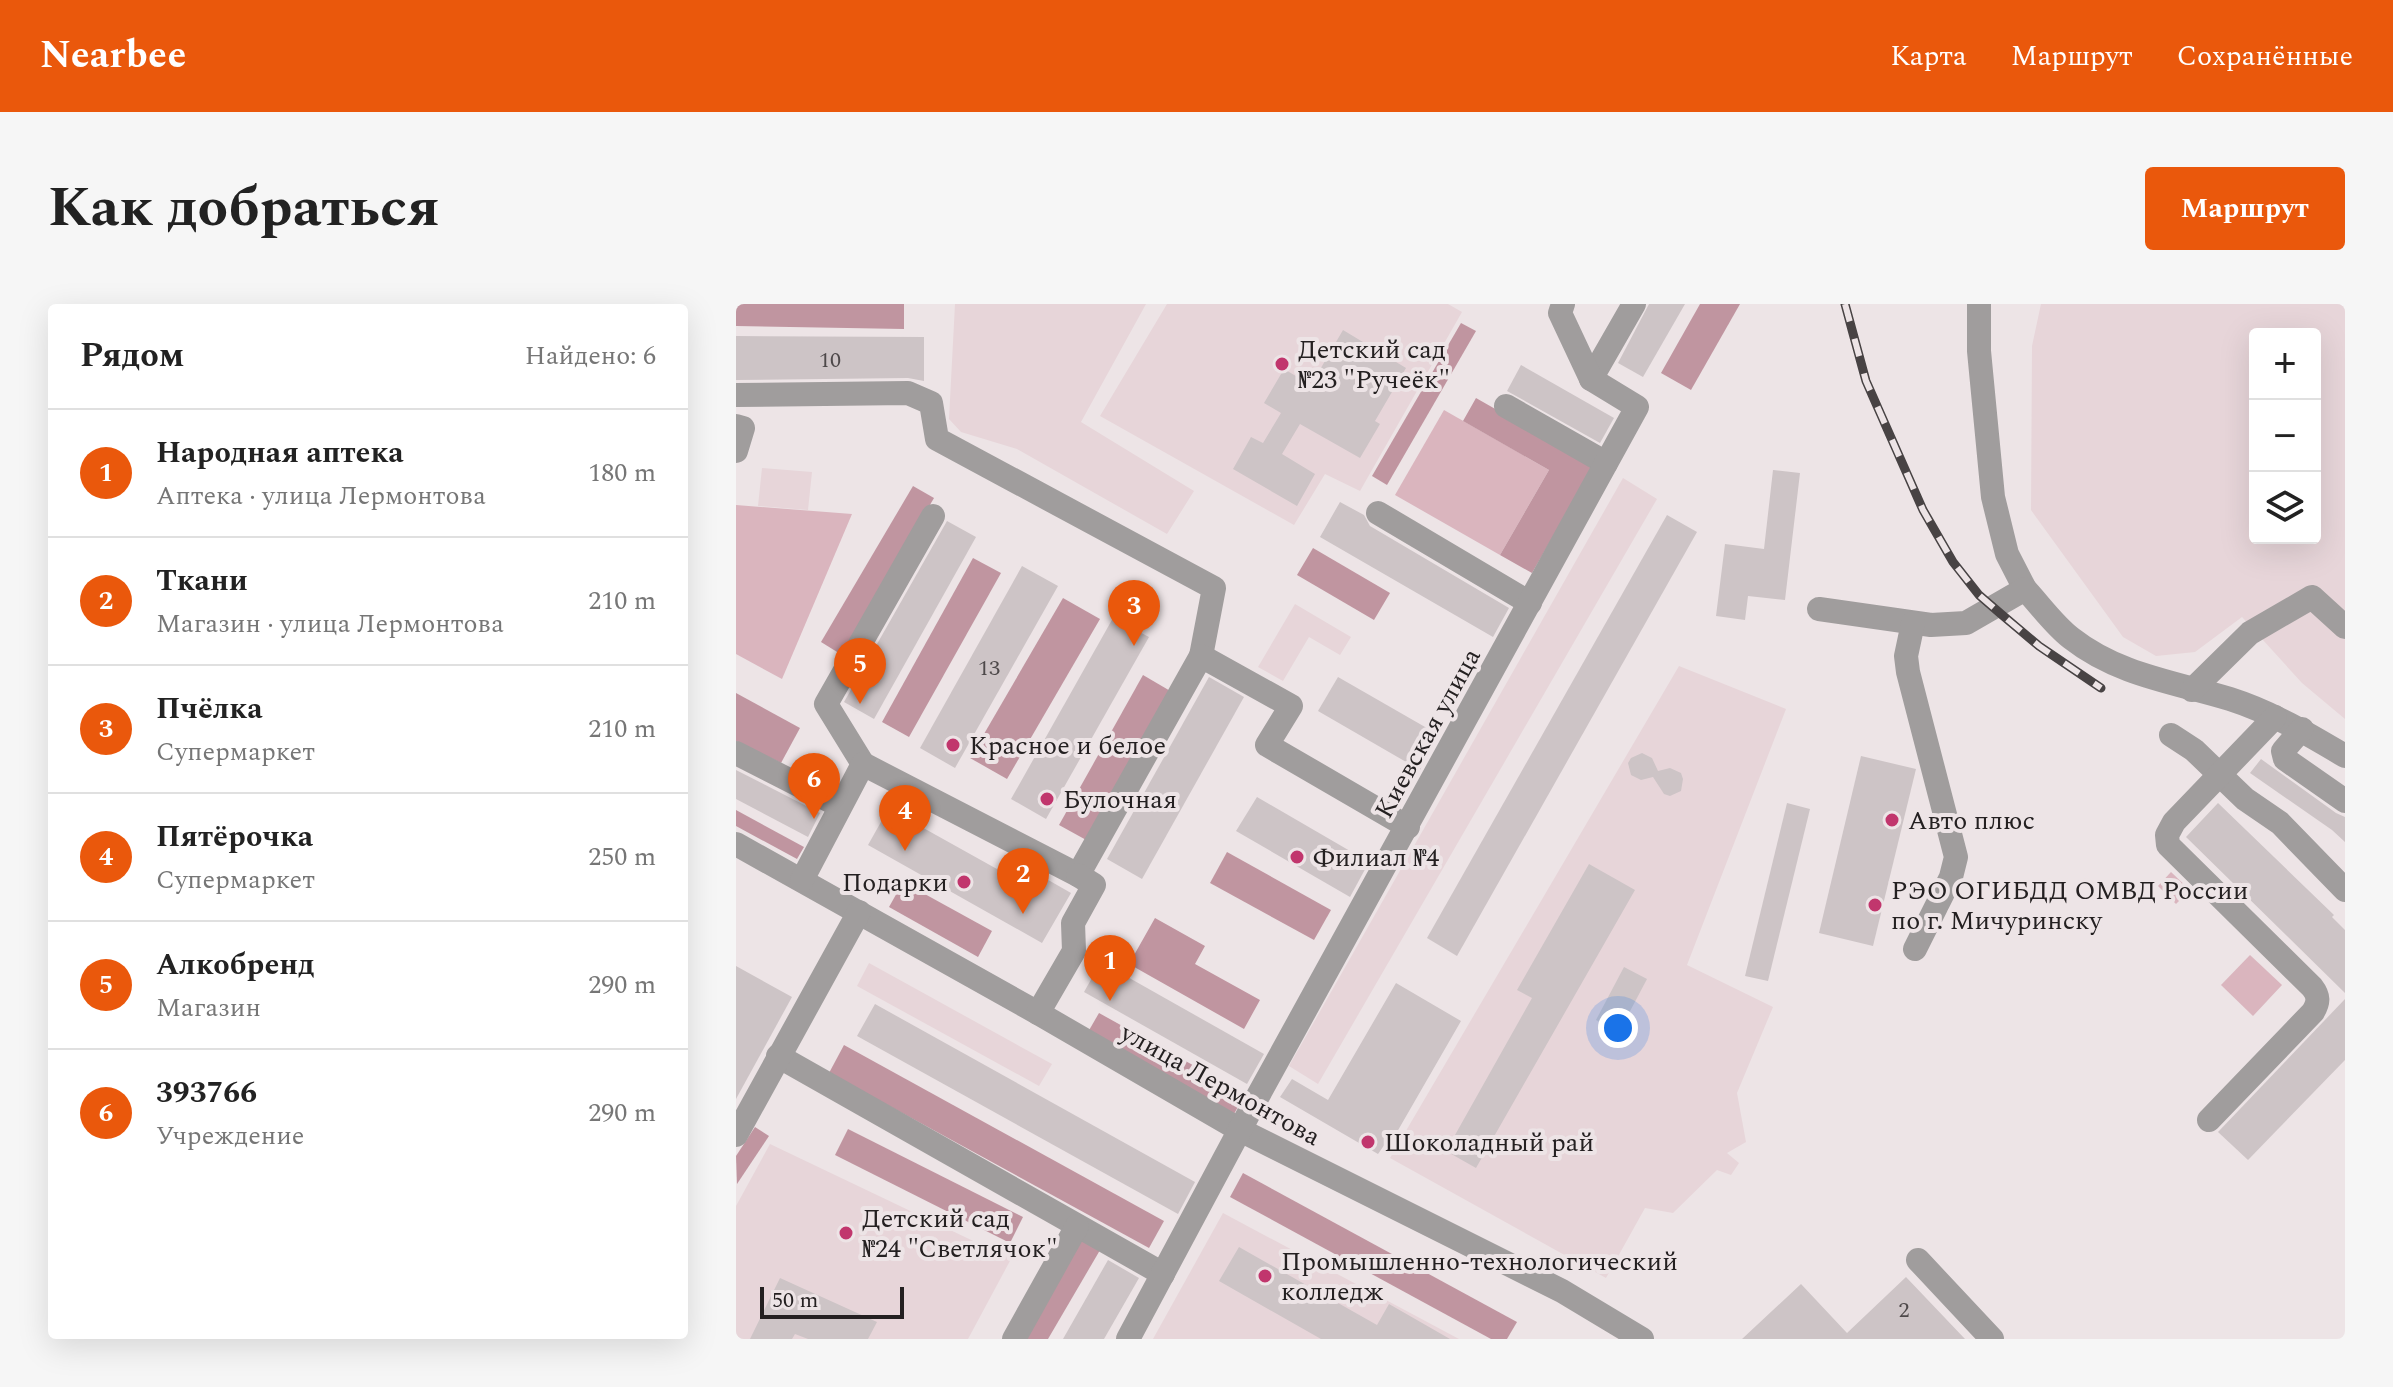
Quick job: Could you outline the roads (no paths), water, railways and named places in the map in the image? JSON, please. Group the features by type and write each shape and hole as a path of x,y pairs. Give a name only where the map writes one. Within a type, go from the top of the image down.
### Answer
{"street":[{"path":"1563,304 1560,313 1591,379"},
{"path":"1591,379 1634,304"},
{"path":"1979,304 1979,351 1993,497 2007,554 2025,589 2070,637 2101,658 2139,676 2231,700 2275,717 2302,729 2345,756"},
{"name":"Киевская улица","path":"1128,1339 1637,407 1591,379"},
{"path":"736,395 908,393 931,403 937,439 1214,588 1201,656 1078,875"},
{"path":"1506,406 1606,463"},
{"path":"736,426 743,428 736,451"},
{"path":"1378,513 1530,603"},
{"path":"933,516 826,704 863,764 1094,885 1073,923 1074,951 1038,1013"},
{"path":"1819,609 1931,625 1966,623 2025,589"},
{"path":"2192,690 2250,633 2312,597 2345,627"},
{"path":"1913,623 1906,656 1908,672 1956,857 1951,877 1915,949"},
{"path":"1201,656 1291,706 1267,745 1408,827"},
{"path":"2209,1120 2313,1012 2318,1003 2318,994 2312,987 2168,845 2167,835 2174,822 2275,717"},
{"path":"2302,729 2283,751 2285,759 2345,801"},
{"path":"2171,735 2194,750 2245,799 2280,823 2345,890"},
{"path":"736,753 840,806"},
{"path":"802,880 863,764"},
{"name":"улица Лермонтова","path":"739,851 802,880 1240,1130 1562,1291 1642,1339"},
{"path":"736,1135 859,912"},
{"path":"778,1056 1163,1274"},
{"path":"1014,1339 1077,1226"},
{"path":"1918,1260 1992,1339"}],"railway":[{"path":"1845,304 1866,381 1923,510 1953,562 1979,595 2001,614 2039,646 2101,688"}],"place":[{"name":"Детский сад №23 \"Ручеёк\"","path":"1282,364"},
{"name":"Пчёлка","path":"1134,646"},
{"name":"Алкобренд","path":"860,704"},
{"name":"Красное и белое","path":"953,745"},
{"name":"Булочная","path":"1047,799"},
{"name":"393766","path":"814,819"},
{"name":"Авто плюс","path":"1892,820"},
{"name":"Пятёрочка","path":"905,851"},
{"name":"Филиал №4","path":"1297,857"},
{"name":"Подарки","path":"964,882"},
{"name":"РЭО ОГИБДД ОМВД России по г. Мичуринску","path":"1875,905"},
{"name":"Ткани","path":"1023,914"},
{"name":"Народная аптека","path":"1110,1001"},
{"name":"Шоколадный рай","path":"1368,1142"},
{"name":"Детский сад №24 \"Светлячок\"","path":"846,1233"},
{"name":"Промышленно-технологический колледж","path":"1265,1276"}]}
